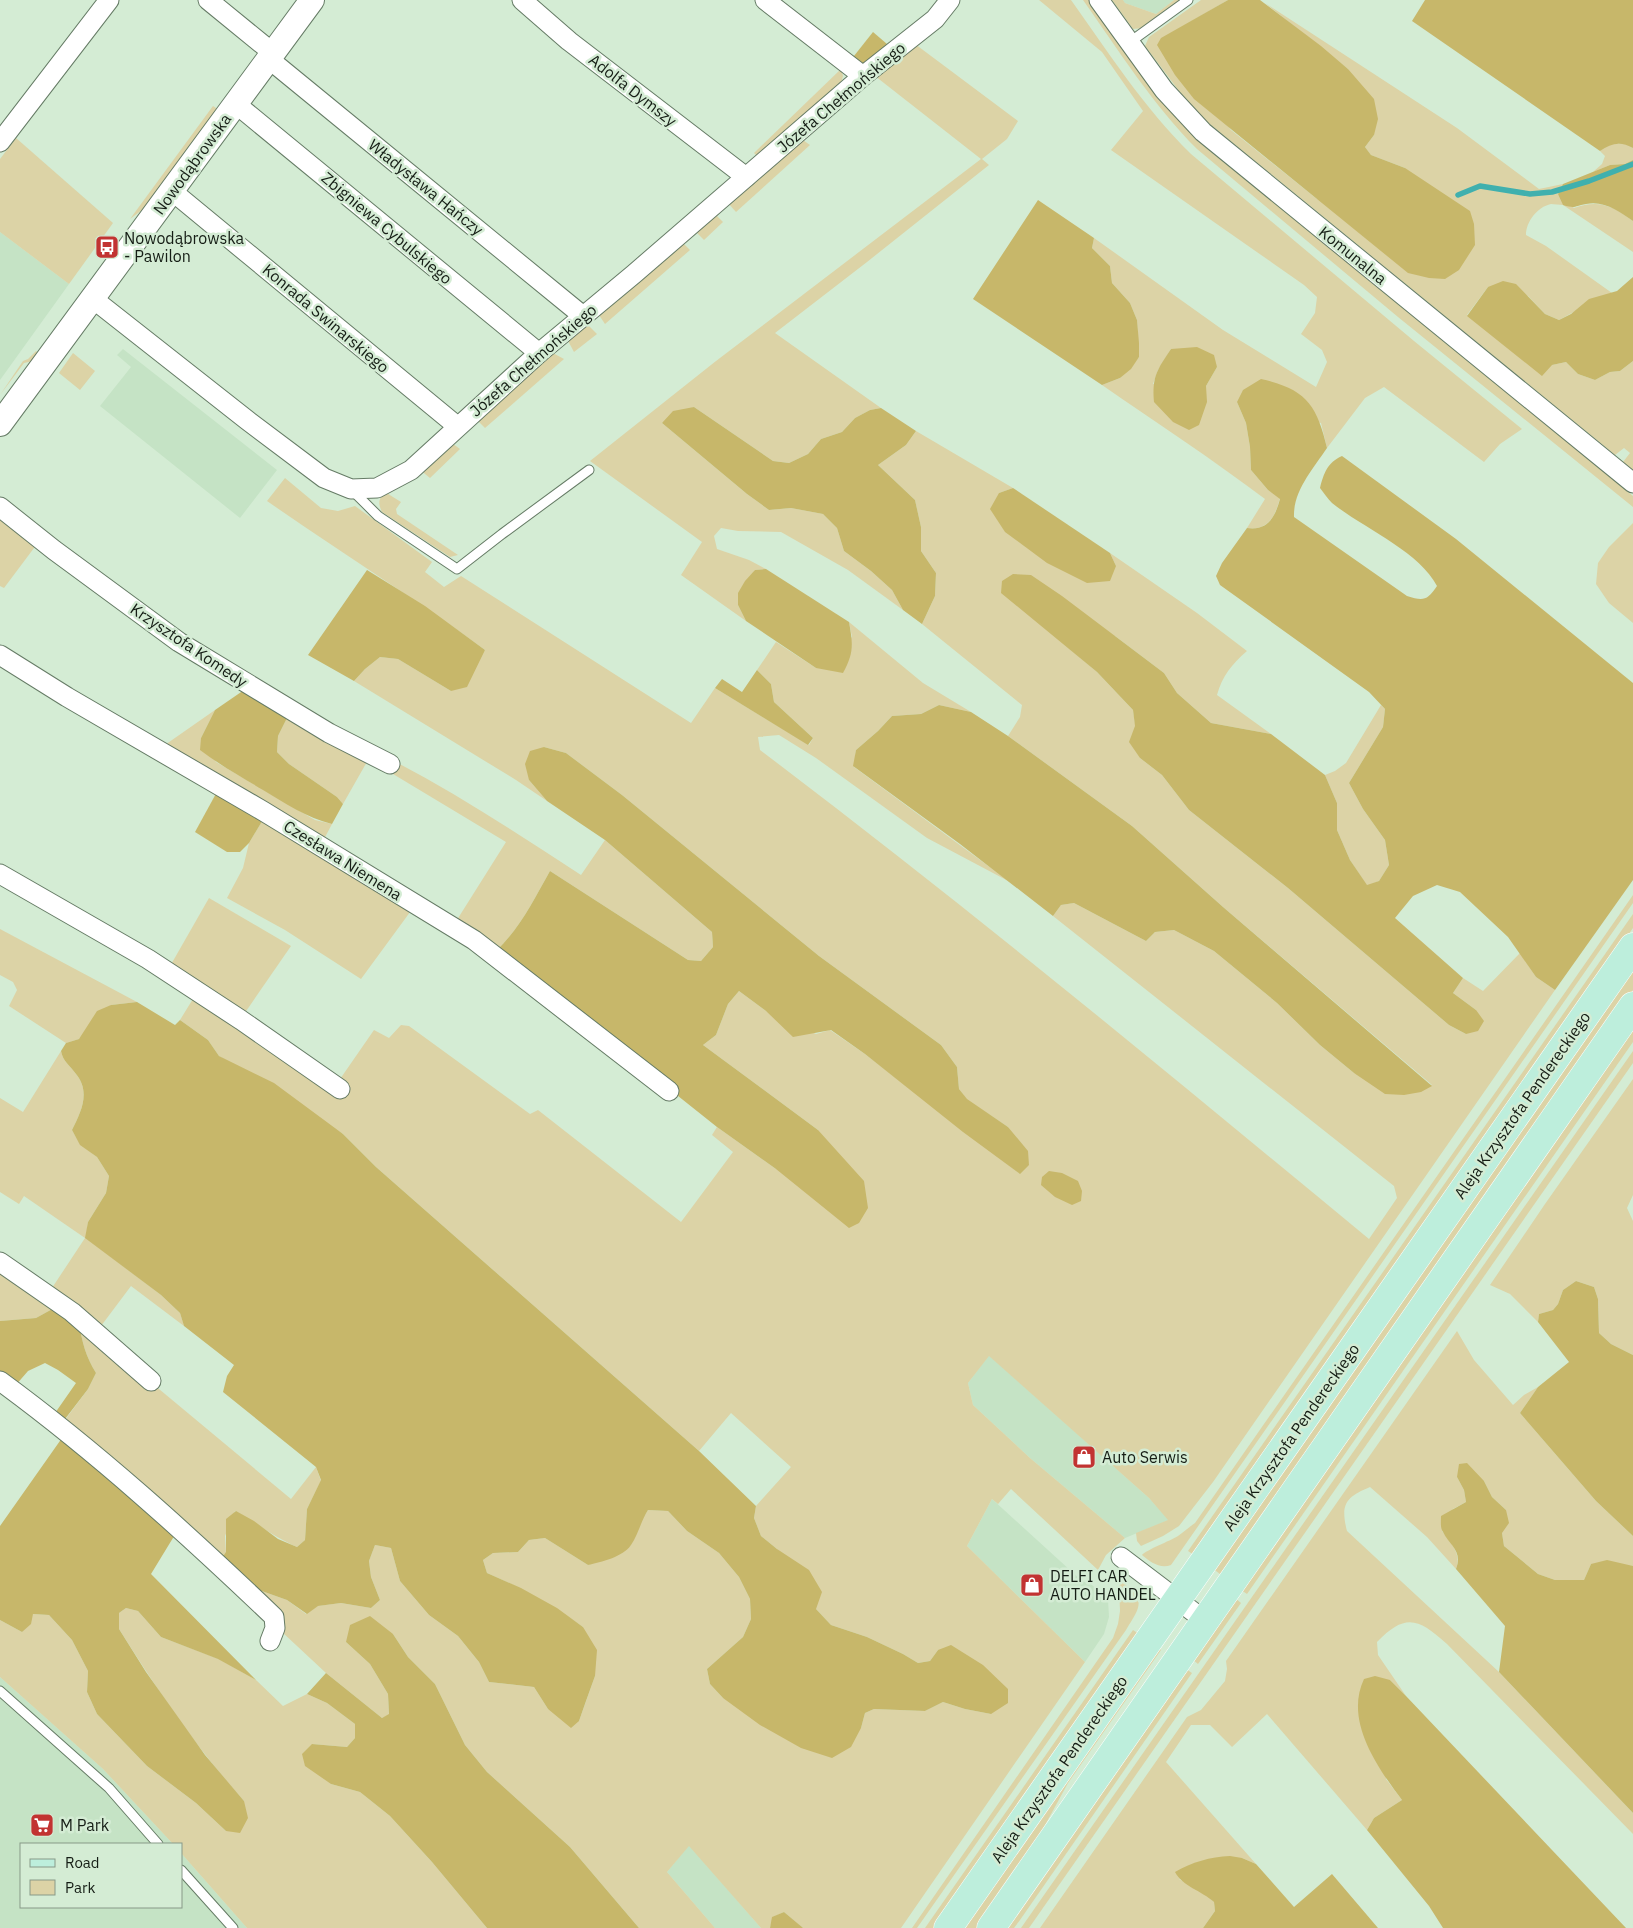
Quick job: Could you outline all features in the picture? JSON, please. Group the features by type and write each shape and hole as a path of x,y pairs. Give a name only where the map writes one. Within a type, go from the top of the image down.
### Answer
{"main road":[{"name":"Aleja Krzysztofa Pendereckiego","path":"948,1928 1633,946"},
{"name":"Aleja Krzysztofa Pendereckiego","path":"990,1928 1633,1006"}],"street":[{"path":"0,142 108,0"},
{"name":"Władysława Hańczy","path":"208,0 271,56 583,316"},
{"name":"Nowodąbrowska","path":"0,424 312,0"},
{"name":"Adolfa Dymszy","path":"522,0 569,41 746,176"},
{"path":"765,0 863,76"},
{"name":"Józefa Chełmońskiego","path":"92,298 246,420 324,478 351,489 377,488 411,470 539,353 863,76 935,19 950,0"},
{"name":"Komunalna","path":"1100,0 1164,90 1203,132 1633,483"},
{"name":"Zbigniewa Cybulskiego","path":"236,104 539,353"},
{"name":"Konrada Swinarskiego","path":"172,191 457,426"},
{"name":"Krzysztofa Komedy","path":"0,507 54,550 179,642 329,733 390,764"},
{"name":"Czesława Niemena","path":"0,655 67,697 263,811 474,940 669,1091"},
{"path":"0,874 148,959 241,1020 340,1089"},
{"path":"0,1262 72,1312 151,1381"},
{"path":"0,1381 76,1440 175,1524 274,1617 275,1628 270,1641"},
{"path":"1121,1557 1204,1620"}],"lane":[{"path":"1130,42 1188,0"},
{"path":"351,489 378,516 458,569 589,470"},
{"path":"0,1691 109,1788 157,1843"},
{"path":"182,1871 233,1928"}],"shaded area":[{"path":"1123,0 1174,0 1156,14 1125,3"},
{"path":"1228,0 1260,0 1348,69 1374,99 1378,119 1374,135 1365,147 1371,155 1405,168 1470,211 1474,224 1475,245 1459,270 1445,279 1429,278 1408,273 1194,99 1175,75 1157,45 1161,38"},
{"path":"1425,0 1633,0 1633,148 1624,144 1616,144 1600,151 1412,21"},
{"path":"873,32 887,44 867,68 850,61"},
{"path":"1633,160 1633,221 1605,205 1593,203 1573,207 1563,205 1558,194 1563,184 1610,165 1625,164"},
{"path":"1038,200 1094,238 1092,248 1110,266 1112,283 1130,303 1137,320 1139,357 1131,369 1120,378 1102,385 973,299"},
{"path":"0,232 69,284 0,380"},
{"path":"1633,277 1633,361 1620,371 1610,372 1595,380 1578,374 1566,362 1552,365 1542,376 1467,316 1488,287 1503,281 1516,284 1545,314 1559,320 1571,314 1589,299 1617,291"},
{"path":"1197,347 1214,355 1217,367 1206,386 1207,402 1199,425 1189,430 1173,422 1154,402 1154,386 1156,374 1171,349"},
{"path":"123,349 277,470 240,518 100,406 131,367 117,355"},
{"path":"1261,379 1289,388 1307,401 1319,420 1327,448 1300,489 1294,517 1407,596 1424,599 1437,586 1429,573 1404,551 1332,503 1320,488 1327,469 1342,456 1456,539 1633,683 1633,880 1555,990 1536,977 1508,937 1460,892 1437,885 1413,896 1395,918 1463,978 1453,993 1476,1010 1484,1021 1478,1031 1466,1034 1449,1025 1288,888 1189,810 1162,775 1140,758 1129,742 1135,726 1133,710 1097,672 1001,593 1002,581 1013,574 1031,575 1164,673 1177,693 1211,723 1271,734 1325,775 1337,803 1337,830 1350,860 1367,885 1379,881 1389,865 1385,840 1363,809 1349,783 1383,727 1385,709 1369,692 1220,585 1216,576 1222,563 1247,528 1260,527 1270,521 1276,512 1280,499 1268,490 1251,470 1246,423 1237,402 1243,390"},
{"path":"694,407 773,461 789,463 808,454 821,439 842,432 855,418 870,410 881,408 916,431 906,445 878,465 915,500 921,527 921,551 936,573 935,596 922,624 903,610 892,590 871,571 844,551 837,528 823,514 791,508 769,510 662,423 673,411"},
{"path":"1013,488 1110,553 1116,566 1110,581 1087,583 1047,563 1005,532 990,509 999,493"},
{"path":"766,569 849,622 852,648 843,673 816,668 746,621 738,605 738,593 745,581 755,570"},
{"path":"367,570 425,606 485,650 467,687 451,691 398,659 380,657 354,681 308,655"},
{"path":"757,670 771,684 774,702 813,738 808,745 715,688 722,679 742,692"},
{"path":"247,688 289,714 278,736 277,752 289,764 337,797 343,804 332,824 314,818 288,805 200,750 201,738 215,710"},
{"path":"939,705 971,712 1008,736 1132,826 1223,907 1432,1086 1421,1092 1404,1095 1385,1094 1354,1073 1320,1045 1277,1003 1214,951 1174,930 1155,932 1146,941 1074,903 1061,905 1053,916 960,844 853,766 856,750 892,716 921,714"},
{"path":"544,747 566,753 622,795 819,956 941,1045 957,1067 959,1089 967,1099 1008,1127 1028,1151 1029,1165 1020,1174 963,1132 865,1054 831,1030 793,1037 766,1011 739,991 728,1004 716,1035 703,1045 818,1130 864,1181 868,1208 859,1223 849,1228 776,1169 717,1127 496,951 520,923 550,871 688,960 701,961 713,947 712,932 605,840 547,801 529,780 525,764 530,751"},
{"path":"218,790 264,818 249,843 240,852 227,852 195,832"},
{"path":"137,1002 175,1025 180,1020 208,1040 219,1056 274,1083 343,1134 376,1167 699,1451 756,1506 754,1518 761,1536 809,1570 822,1592 816,1609 831,1625 867,1637 918,1663 930,1661 938,1650 951,1645 983,1665 1008,1689 1008,1703 991,1714 943,1702 925,1711 874,1709 865,1713 861,1728 851,1747 832,1758 801,1748 760,1725 723,1698 710,1684 707,1669 743,1637 751,1619 750,1599 739,1577 719,1553 687,1531 668,1511 648,1510 631,1545 623,1553 588,1565 545,1538 529,1540 518,1552 493,1553 483,1560 487,1573 521,1588 557,1608 583,1627 597,1650 595,1676 579,1721 571,1728 548,1709 534,1687 489,1682 479,1662 458,1636 429,1615 400,1581 391,1548 375,1545 369,1561 371,1577 380,1600 371,1608 341,1603 318,1606 307,1614 287,1600 248,1586 220,1561 226,1552 226,1519 236,1511 254,1521 278,1539 297,1547 305,1540 307,1509 321,1480 316,1467 223,1392 227,1376 234,1365 184,1326 180,1313 161,1295 85,1238 88,1222 106,1193 109,1176 97,1157 80,1145 72,1130 79,1116 84,1095 81,1081 63,1058 61,1051 66,1043 79,1039 97,1011 111,1005"},
{"path":"1049,1171 1062,1173 1078,1181 1082,1191 1081,1201 1072,1205 1055,1197 1041,1185 1042,1177"},
{"path":"1576,1281 1594,1287 1598,1299 1599,1333 1611,1344 1633,1355 1633,1536 1596,1501 1520,1413 1538,1387 1569,1362 1538,1322 1539,1314 1553,1310 1558,1304 1563,1290"},
{"path":"56,1307 79,1323 85,1349 96,1373 88,1389 62,1423 53,1416 76,1383 45,1363 28,1371 15,1386 0,1376 0,1321 36,1318"},
{"path":"989,1355 1149,1498 1169,1520 1125,1538 1030,1458 973,1405 968,1383"},
{"path":"62,1438 176,1533 151,1574 256,1680 218,1659 161,1637 138,1611 126,1608 119,1613 119,1629 146,1672 205,1755 244,1801 248,1818 240,1833 226,1831 196,1803 147,1766 97,1714 87,1692 88,1671 72,1640 49,1615 33,1614 31,1624 22,1632 0,1620 0,1526"},
{"path":"1467,1463 1484,1481 1492,1497 1506,1510 1509,1523 1502,1533 1504,1546 1538,1574 1555,1580 1584,1580 1591,1564 1607,1560 1633,1566 1633,1813 1499,1672 1505,1626 1456,1569 1458,1563 1457,1553 1441,1526 1441,1516 1466,1502 1464,1490 1457,1477 1459,1464"},
{"path":"992,1499 1082,1581 1091,1584 1108,1600 1109,1617 1104,1634 1085,1662 967,1546"},
{"path":"370,1616 393,1634 408,1657 435,1684 465,1745 487,1772 570,1847 639,1928 487,1928 432,1862 390,1816 360,1792 331,1784 305,1766 302,1754 312,1744 347,1747 355,1738 355,1724 327,1703 307,1694 326,1673 382,1718 389,1714 388,1694 370,1664 346,1642 350,1625"},
{"path":"1375,1676 1390,1680 1406,1696 1626,1928 1443,1928 1429,1906 1367,1830 1374,1818 1402,1800 1374,1759 1361,1727 1358,1711 1359,1695 1364,1679"},
{"path":"0,1677 103,1769 172,1843 20,1843 20,1908 182,1908 182,1854 247,1928 0,1928"},
{"path":"689,1845 761,1928 715,1928 667,1872"},
{"path":"1230,1856 1242,1858 1256,1864 1294,1907 1332,1874 1378,1928 1203,1928 1215,1911 1214,1902 1187,1885 1175,1872 1201,1861"},
{"path":"784,1912 803,1928 770,1928 772,1917"}],"green space":[{"path":"1039,0 1071,0 1142,99 1191,154 1522,429 1500,444 1484,462 1384,387 1365,398 1327,448 1321,423 1237,402 1246,423 1251,470 1268,490 1280,498 1276,511 1270,521 1260,527 1247,528 1265,499 1205,455 1102,385 1120,378 1139,357 1137,320 1130,303 1112,283 1110,266 1092,248 1094,238 1223,330 1316,387 1327,362 1322,350 1301,334 1315,313 1317,297 1304,285 1111,150 1143,111 1102,52","holes":["1171,349 1217,367 1206,386 1153,384 1158,370"]},
{"path":"1083,0 1091,0 1158,94 1204,146 1633,496 1633,507 1398,317 1197,149 1151,96"},
{"path":"1112,0 1123,0 1125,3 1156,14 1174,0 1181,0 1143,28 1133,29"},
{"path":"1201,0 1228,0 1161,39 1231,130 1317,199 1405,168 1371,155 1365,147 1374,135 1348,69 1265,3 1457,128 1539,189 1563,184 1558,194 1574,208 1598,204 1619,211 1633,221 1633,252 1563,205 1551,204 1541,208 1530,220 1526,235 1546,246 1612,293 1559,320 1545,314 1528,296 1488,287 1467,315 1552,365 1566,362 1578,374 1595,380 1610,372 1620,371 1633,361 1633,470 1623,462 1630,453 1624,448 1615,455 1195,112 1145,46 1149,37"},
{"path":"915,44 1018,121 1007,139 982,159 989,165 775,333 881,408 870,410 855,418 842,432 821,439 808,454 789,463 773,461 694,407 662,423 769,510 791,508 823,514 837,528 844,551 871,571 892,590 903,610 848,570 781,532 738,531 721,528 714,536 717,549 749,560 766,569 755,570 738,605 746,621 681,575 702,542 590,461 716,361 981,159 875,76"},
{"path":"841,69 843,76 841,83 757,156 754,153"},
{"path":"213,106 219,110 150,204 130,219"},
{"path":"16,138 113,223 69,284 0,232 0,159"},
{"path":"800,138 810,145 736,212 728,203"},
{"path":"1609,144 1626,144 1633,148 1633,160 1625,164 1610,165 1593,172 1602,164 1605,156 1600,151"},
{"path":"714,213 723,222 704,240 694,230"},
{"path":"681,241 690,250 605,324 597,312"},
{"path":"585,322 597,334 574,352 567,339"},
{"path":"36,351 38,353 33,361 24,363 0,395 23,361"},
{"path":"551,352 564,359 485,428 475,418"},
{"path":"73,353 95,371 80,390 59,373"},
{"path":"916,431 1013,488 999,493 1116,566 1110,553 1197,613 1247,651 1228,671 1217,695 1271,734 1211,723 1177,693 1164,673 1115,636 1057,638 1097,672 1133,710 1140,758 1162,775 1189,810 1288,888 1449,1025 1466,1034 1476,1010 1453,993 1463,978 1483,991 1520,953 1536,977 1555,990 1213,1482 1179,1526 1141,1546 1137,1541 1136,1533 1168,1520 1149,1498 989,1356 968,1383 973,1405 1030,1458 1125,1538 1106,1555 1098,1570 1011,1489 998,1504 992,1499 967,1546 1085,1662 901,1928 803,1928 784,1912 773,1917 770,1928 761,1928 689,1846 667,1872 715,1928 639,1928 570,1847 487,1772 465,1745 435,1684 408,1657 393,1634 346,1642 370,1664 388,1694 389,1715 382,1718 326,1673 282,1632 248,1586 287,1600 306,1614 317,1606 341,1603 371,1608 380,1600 371,1577 369,1561 375,1545 391,1548 400,1581 429,1615 458,1636 479,1662 489,1682 534,1687 548,1709 579,1721 595,1676 583,1627 536,1597 487,1573 483,1560 493,1553 518,1552 529,1540 545,1538 588,1565 630,1546 648,1510 668,1511 687,1531 719,1553 739,1577 750,1599 751,1619 743,1637 707,1669 710,1684 723,1698 861,1728 865,1713 874,1709 925,1711 943,1702 991,1714 938,1650 930,1661 918,1663 867,1637 831,1625 816,1609 777,1549 761,1536 754,1518 756,1506 791,1467 731,1413 699,1451 376,1167 343,1134 219,1056 208,1040 180,1020 196,994 338,1082 374,1030 389,1038 401,1025 409,1026 530,1114 538,1110 681,1222 733,1152 712,1135 717,1127 776,1169 818,1130 703,1045 716,1035 728,1004 739,991 766,1011 816,1034 830,1030 865,1054 1019,1173 1029,1164 1008,1127 967,1100 959,1089 957,1067 941,1045 819,956 622,795 566,753 544,747 529,780 547,801 354,681 380,657 398,659 451,691 485,650 267,501 285,478 321,508 338,511 355,506 432,562 425,572 444,587 461,576 691,723 715,688 809,745 813,738 774,702 771,684 757,670 776,642 816,668 852,637 849,622 923,683 971,712 939,705 921,714 892,716 856,750 854,767 1010,882 927,838 816,758 779,735 758,737 760,750 991,930 1369,1239 1397,1198 1394,1186 1053,916 1061,905 1074,903 1146,941 1155,932 1174,930 1214,951 1277,1003 1320,1045 1354,1073 1432,1085 1223,907 1132,826 1008,736 1020,717 1022,705 922,624 935,596 936,573 921,551 921,527 915,500 878,465 906,445"},
{"path":"449,441 460,449 430,478 419,469"},
{"path":"385,492 401,502 396,509 397,514 458,555 450,557 382,512 379,502"},
{"path":"0,515 37,544 4,588 0,586"},
{"path":"1633,523 1633,623 1609,603 1596,584 1598,563 1609,547"},
{"path":"1381,705 1385,709 1383,727 1349,783 1363,809 1385,840 1389,865 1379,881 1367,886 1350,860 1337,830 1337,803 1325,775 1346,763"},
{"path":"215,710 201,738 216,762 315,820 332,824 323,841 162,747"},
{"path":"289,714 368,760 343,804 337,797 289,764 277,752 278,736"},
{"path":"394,761 466,801 581,875 605,840 712,932 713,947 701,961 688,960 550,871 520,923 496,951 455,923 506,842 388,771"},
{"path":"264,818 413,908 361,979 285,930 227,898 243,868 249,843"},
{"path":"1633,895 1633,903 1171,1565 1163,1566 1148,1560 1142,1555 1178,1536 1195,1523"},
{"path":"209,898 291,946 242,1017 169,968"},
{"path":"1633,914 1633,928 1194,1555 1188,1551"},
{"path":"0,929 137,1002 111,1005 79,1039 66,1043 9,1006 17,990 13,982 0,975"},
{"path":"1633,964 1633,990 1224,1577 1212,1568"},
{"path":"1633,1028 1633,1042 1247,1594 1241,1590"},
{"path":"61,1051 63,1058 81,1081 84,1095 79,1116 72,1130 80,1144 97,1157 109,1176 106,1193 88,1222 86,1238 161,1295 180,1313 184,1326 131,1286 98,1330 50,1291 85,1238 24,1196 19,1204 0,1192 0,1098 23,1112"},
{"path":"1633,1051 1633,1063 1029,1928 1021,1928"},
{"path":"1633,1079 1633,1195 1627,1208 1633,1221 1633,1355 1611,1344 1599,1333 1598,1299 1594,1287 1576,1281 1563,1290 1558,1304 1553,1310 1539,1314 1538,1322 1510,1294 1490,1285"},
{"path":"0,1269 56,1307 36,1318 0,1321"},
{"path":"79,1323 150,1385 159,1389 291,1499 316,1467 321,1481 307,1509 305,1540 297,1547 235,1511 225,1536 226,1553 220,1561 62,1424 88,1389 96,1373 85,1349"},
{"path":"1457,1331 1474,1360 1513,1405 1524,1395 1538,1387 1520,1413 1596,1501 1633,1536 1633,1566 1591,1564 1584,1580 1555,1580 1538,1574 1504,1546 1502,1533 1506,1510 1492,1497 1484,1481 1457,1477 1464,1490 1466,1502 1453,1509 1442,1531 1457,1554 1456,1569 1427,1537 1370,1487 1355,1494 1347,1503 1344,1514 1347,1531 1499,1672 1633,1813 1633,1834 1447,1644 1420,1624 1405,1623 1387,1632 1377,1642 1378,1655 1406,1696 1390,1680 1386,1779 1402,1800 1374,1818 1367,1830 1267,1714 1232,1747 1210,1725 1191,1725 1166,1762 1256,1864 1242,1858 1179,1879 1204,1893 1214,1902 1215,1911 1203,1928 1040,1928 1187,1717 1201,1710 1225,1681 1226,1661"},
{"path":"1122,1582 1130,1588 1138,1599 1139,1604 1131,1622 917,1928 912,1928 1113,1638 1118,1624 1120,1611 1119,1586"},
{"path":"1235,1598 1241,1603 1198,1664 1192,1659"},
{"path":"126,1608 138,1611 161,1637 219,1659 256,1680 283,1706 307,1694 327,1703 355,1724 355,1738 347,1747 312,1744 331,1784 360,1792 390,1816 432,1862 487,1928 247,1928 182,1854 182,1843 172,1843 103,1769 0,1677 0,1620 22,1632 33,1614 49,1615 72,1640 88,1671 87,1692 97,1714 147,1766 196,1803 226,1831 244,1801 226,1781 178,1718 148,1674 119,1629 119,1613"},
{"path":"1133,1630 1139,1634 934,1928 925,1928"},
{"path":"1156,1646 1161,1650 1068,1783 1026,1860 978,1928 960,1928"},
{"path":"1186,1669 1192,1673 1020,1920 1014,1928 1005,1928"}],"waterway":[{"path":"1458,195 1480,186 1530,194 1552,192 1589,181 1633,164"}],"place":[{"name":"Nowodąbrowska - Pawilon","path":"107,247"},
{"name":"Auto Serwis","path":"1084,1457"},
{"name":"DELFI CAR AUTO HANDEL","path":"1032,1585"},
{"name":"M Park","path":"42,1825"}]}
